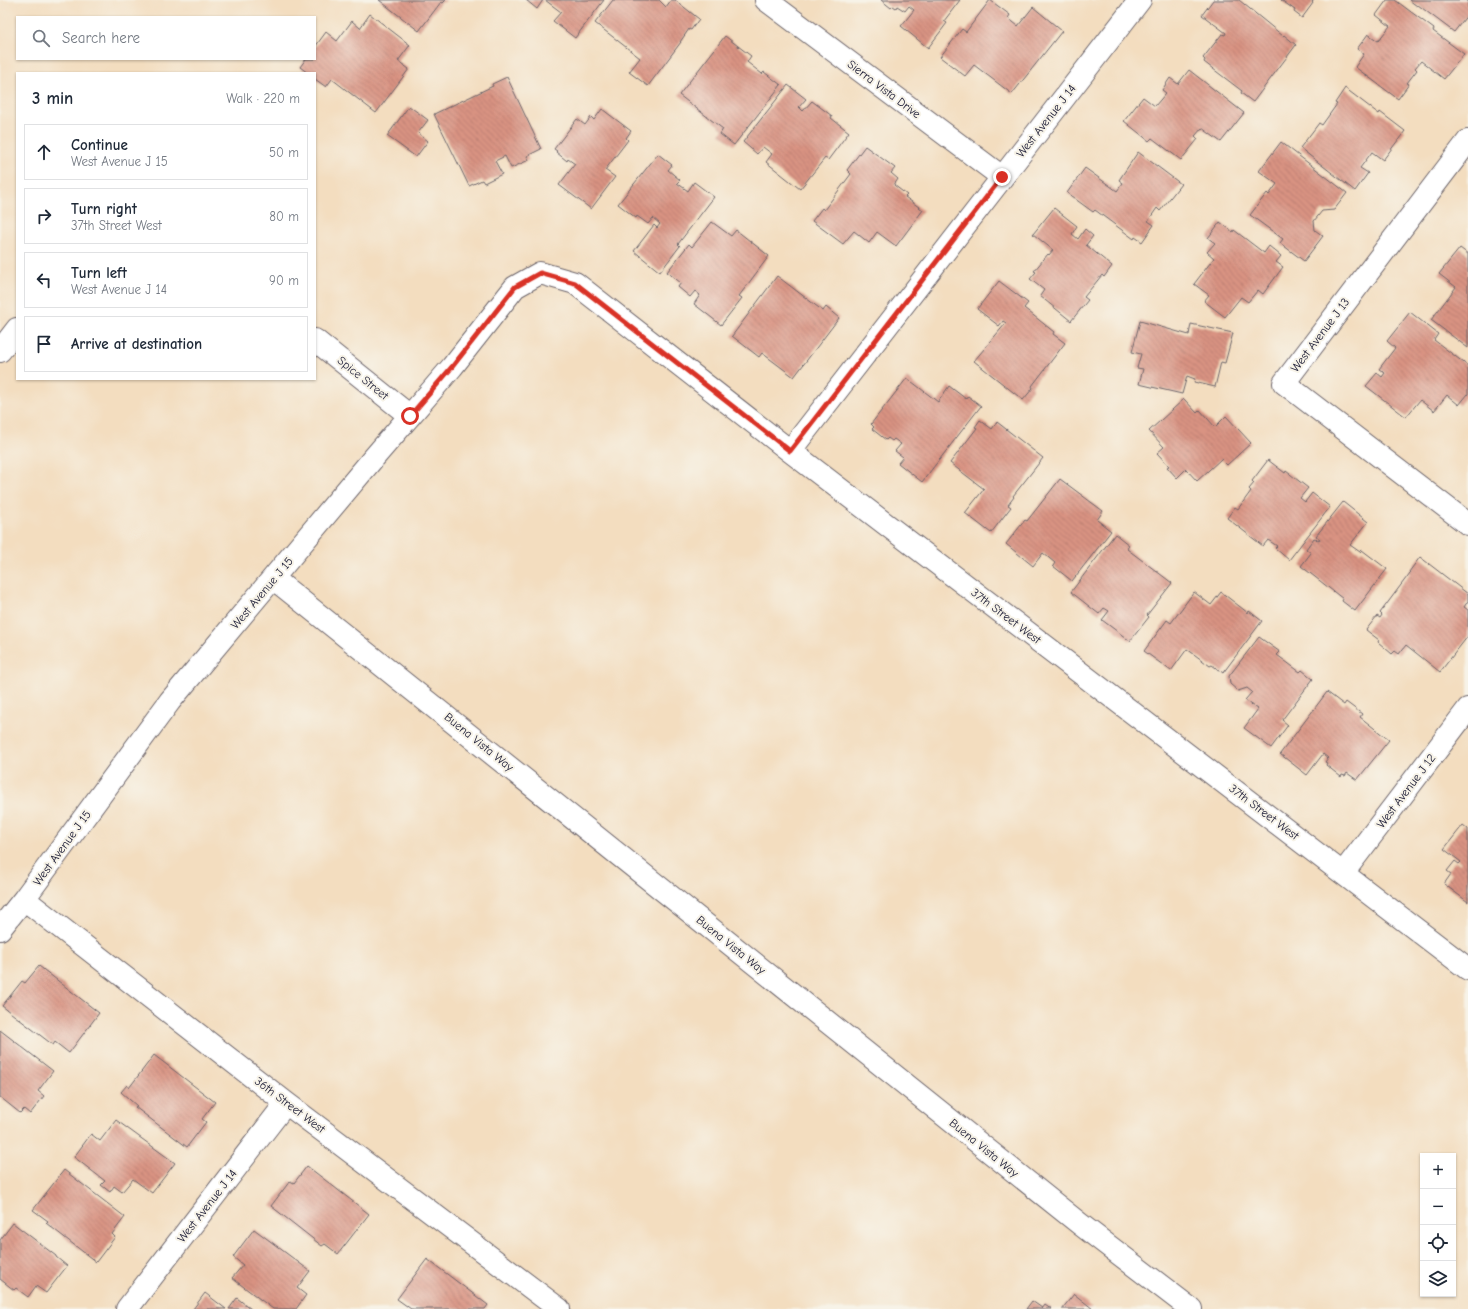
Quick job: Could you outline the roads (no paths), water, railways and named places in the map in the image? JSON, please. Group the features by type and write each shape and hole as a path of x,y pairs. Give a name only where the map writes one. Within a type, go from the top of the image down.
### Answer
{"street":[{"name":"Sierra Vista Drive","path":"766,0 1002,177"},
{"name":"West Avenue J 14","path":"790,451 1140,0"},
{"name":"West Avenue J 13","path":"1468,141 1284,383 1468,524"},
{"name":"37th Street West","path":"540,273 575,283 790,451 1468,969"},
{"name":"West Avenue J 15","path":"0,929 24,899 170,701 274,579 371,461 452,367 515,287 540,273"},
{"path":"0,351 16,330"},
{"name":"Spice Street","path":"316,341 410,416"},
{"name":"Buena Vista Way","path":"274,579 1074,1220 1191,1309"},
{"name":"West Avenue J 12","path":"1344,873 1468,709"},
{"name":"36th Street West","path":"24,899 286,1103 559,1309"},
{"name":"West Avenue J 14","path":"127,1309 286,1103"}]}
